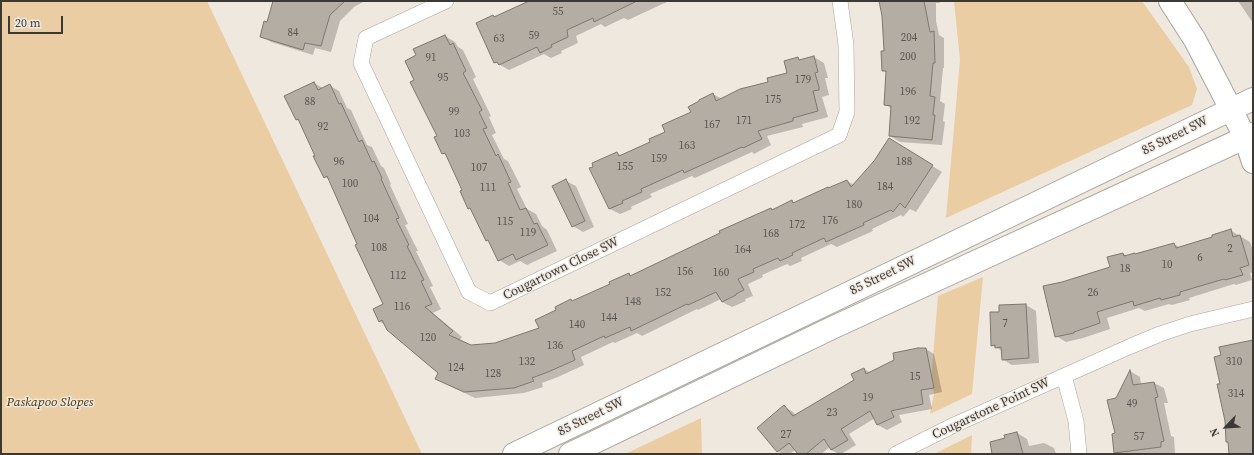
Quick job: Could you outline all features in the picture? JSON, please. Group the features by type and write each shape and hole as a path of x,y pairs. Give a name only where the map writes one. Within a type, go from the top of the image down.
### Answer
{"street":[{"name":"Cougartown Close SW","path":"446,1 366,38 361,63 469,292 490,303 839,135 847,112 846,45 840,1"},
{"path":"1170,1 1195,40 1231,109 1249,135 1253,162"},
{"name":"85 Street SW","path":"514,454 1253,99"},
{"name":"85 Street SW","path":"570,454 841,324 1249,135"},
{"name":"Cougarstone Point SW","path":"896,454 954,425 1160,334 1190,324 1253,309"},
{"path":"1064,376 1076,421 1078,454"}],"green space":[{"name":"Paskapoo Slopes","path":"1,1 207,1 422,454 1,454"},
{"path":"954,1 1142,1 1189,67 1197,89 1192,105 946,218 960,60"},
{"path":"983,277 972,394 930,414 934,394 931,381 938,296"},
{"path":"701,418 702,454 625,454"},
{"path":"972,435 971,454 934,454"}],"building":[{"path":"273,1 345,1 330,15 321,46 305,43 303,50 260,37 264,21 267,22"},
{"path":"529,1 637,1 594,22 593,18 567,30 568,37 551,45 552,47 540,53 537,47 499,65 497,62 494,63 476,23 493,15 494,17"},
{"path":"879,1 924,1 930,32 934,31 935,63 933,63 930,96 935,97 933,115 935,115 932,140 889,136 891,106 884,105 886,71 882,71 881,51 884,51 882,16"},
{"path":"445,35 450,45 453,43 466,71 463,73 482,110 479,112 487,128 483,129 496,156 498,154 511,182 508,183 520,210 526,208 534,224 537,223 548,245 516,260 513,254 498,261 488,240 486,241 470,208 468,209 460,191 462,190 445,153 442,154 434,137 437,136 410,82 414,80 405,61 416,55 413,49"},
{"path":"814,56 818,72 815,73 819,90 813,91 818,111 793,118 793,121 758,131 762,139 684,173 683,170 641,189 642,192 609,209 589,168 593,167 592,163 617,152 619,156 650,142 649,139 665,132 662,125 691,112 688,107 713,93 716,101 740,89 768,82 767,78 787,73 784,61 798,57 799,60"},
{"path":"314,82 318,90 330,84 339,104 341,103 359,142 362,140 372,162 374,161 399,218 396,219 409,245 407,246 424,280 421,281 432,304 425,307 453,331 449,335 471,345 495,343 539,328 535,320 556,310 555,307 571,299 572,301 610,284 609,282 629,273 630,276 720,233 719,231 771,208 772,210 792,200 793,203 847,180 851,187 874,161 889,138 933,165 905,208 900,203 893,212 891,210 863,223 864,225 826,242 824,238 792,253 793,255 780,261 778,258 753,269 754,272 738,279 744,290 722,302 716,292 631,331 630,327 605,338 604,336 572,351 575,360 532,378 534,381 514,388 464,392 435,379 438,373 387,330 382,320 379,322 373,309 383,304 355,245 357,244 327,176 324,178 298,119 296,120 284,96"},
{"path":"566,179 585,221 572,227 552,186"},
{"path":"1231,229 1233,237 1240,235 1249,265 1240,268 1243,275 1180,292 1180,295 1161,300 1160,298 1134,306 1133,301 1097,312 1100,323 1074,333 1055,337 1043,286 1062,282 1110,267 1107,257 1123,253 1124,256 1135,254 1174,243 1176,248 1212,237 1212,235"},
{"path":"1026,304 1029,358 1002,360 1001,347 995,348 995,345 991,346 990,312 999,312 999,305"},
{"path":"1253,340 1253,454 1229,454 1228,442 1226,442 1225,421 1217,384 1220,384 1214,357 1221,355 1219,347"},
{"path":"926,348 934,388 921,390 923,404 891,411 894,417 877,425 870,411 841,429 848,440 831,450 824,439 806,454 798,454 789,443 777,452 757,428 784,405 793,416 854,380 851,374 864,368 866,374 894,360 893,353"},
{"path":"1130,370 1133,385 1154,382 1158,397 1155,398 1164,441 1161,442 1161,447 1114,453 1112,434 1115,433 1107,400 1116,398"},
{"path":"1017,432 1023,454 992,454 990,442 1005,438 1004,435"}]}
